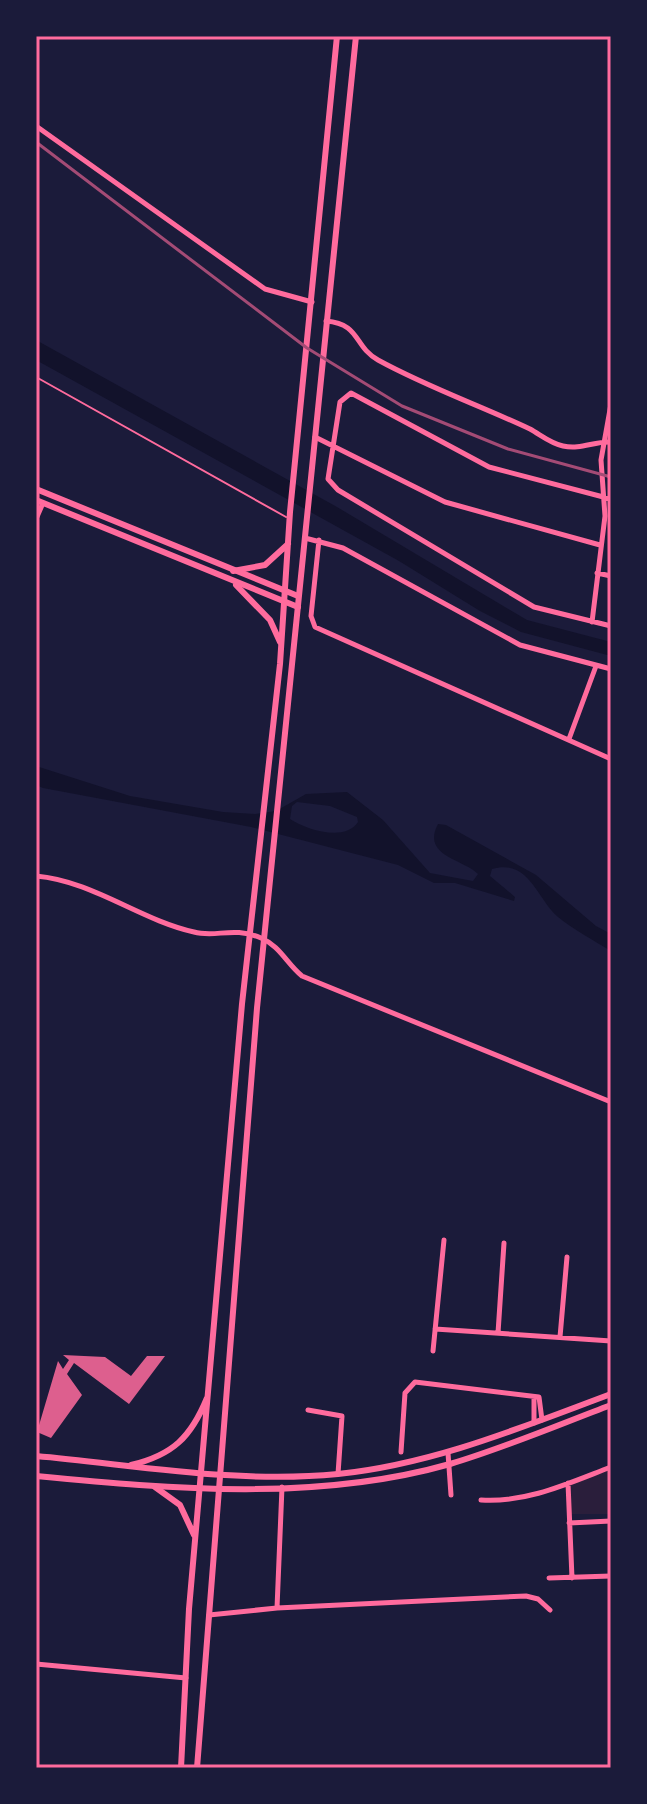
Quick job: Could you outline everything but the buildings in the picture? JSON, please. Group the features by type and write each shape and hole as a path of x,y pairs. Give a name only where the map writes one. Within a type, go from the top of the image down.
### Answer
{"main road":[{"path":"180,1766 195,1541 242,1004 281,645 283,591 337,36"},
{"path":"197,1767 257,1008 293,680 298,596 356,36"},
{"path":"36,489 298,596"},
{"path":"39,502 236,585 298,607"},
{"path":"233,571 265,565 288,544"},
{"path":"219,578 224,567"},
{"path":"236,585 270,620 281,645"},
{"path":"131,1465 161,1457 184,1441 210,1391"},
{"path":"36,1456 219,1475 338,1474 448,1453 611,1394"},
{"path":"36,1476 201,1489 282,1487 369,1479 448,1464 611,1405"},
{"path":"155,1487 180,1505 195,1541"}],"street":[{"path":"36,126 265,289 312,302"},
{"path":"325,321 342,323 352,329 372,357 428,387 532,430 549,441 585,448 608,442"},
{"path":"608,498 489,467 425,436 357,395 346,394 340,402 328,479 358,505 534,607 611,626"},
{"path":"592,622 608,498 601,460 608,442 611,404"},
{"path":"314,437 445,502 600,545"},
{"path":"36,519 39,502"},
{"path":"305,538 343,548 512,642 611,669"},
{"path":"319,540 312,621 315,627 611,759"},
{"path":"597,573 611,576"},
{"path":"569,739 596,666"},
{"path":"36,876 90,890 193,932 235,931 263,939 280,950 302,976 611,1102"},
{"path":"433,1351 444,1240"},
{"path":"498,1333 504,1243"},
{"path":"560,1337 567,1257"},
{"path":"435,1329 611,1341"},
{"path":"401,1452 405,1393 412,1383 537,1398 538,1421"},
{"path":"308,1410 342,1416 338,1474"},
{"path":"448,1453 451,1495"},
{"path":"481,1500 516,1499 611,1467"},
{"path":"568,1483 572,1578"},
{"path":"277,1608 282,1487"},
{"path":"569,1523 611,1521"},
{"path":"549,1578 611,1576"},
{"path":"209,1615 277,1608 526,1596 538,1599 550,1610"},
{"path":"36,1664 186,1678"}],"lane":[{"path":"36,377 290,515"}],"shaded area":[{"path":"36,340 337,507 527,620 611,642 611,656 521,632 480,611 399,561 36,360"},
{"path":"36,766 130,796 223,812 255,814 276,811 306,794 347,792 383,820 430,873 473,881 478,874 439,850 434,835 438,824 446,825 536,875 596,926 611,934 611,951 558,917 531,882 515,869 492,869 490,876 515,897 514,901 455,883 434,883 398,865 251,827 36,785","holes":["297,802 330,806 357,817 358,822 344,832 335,833 306,827 290,819 292,806"]},
{"path":"611,1469 611,1514 571,1514 570,1483"}],"railway":[{"path":"36,142 307,348 402,406 508,449 611,477"}]}
